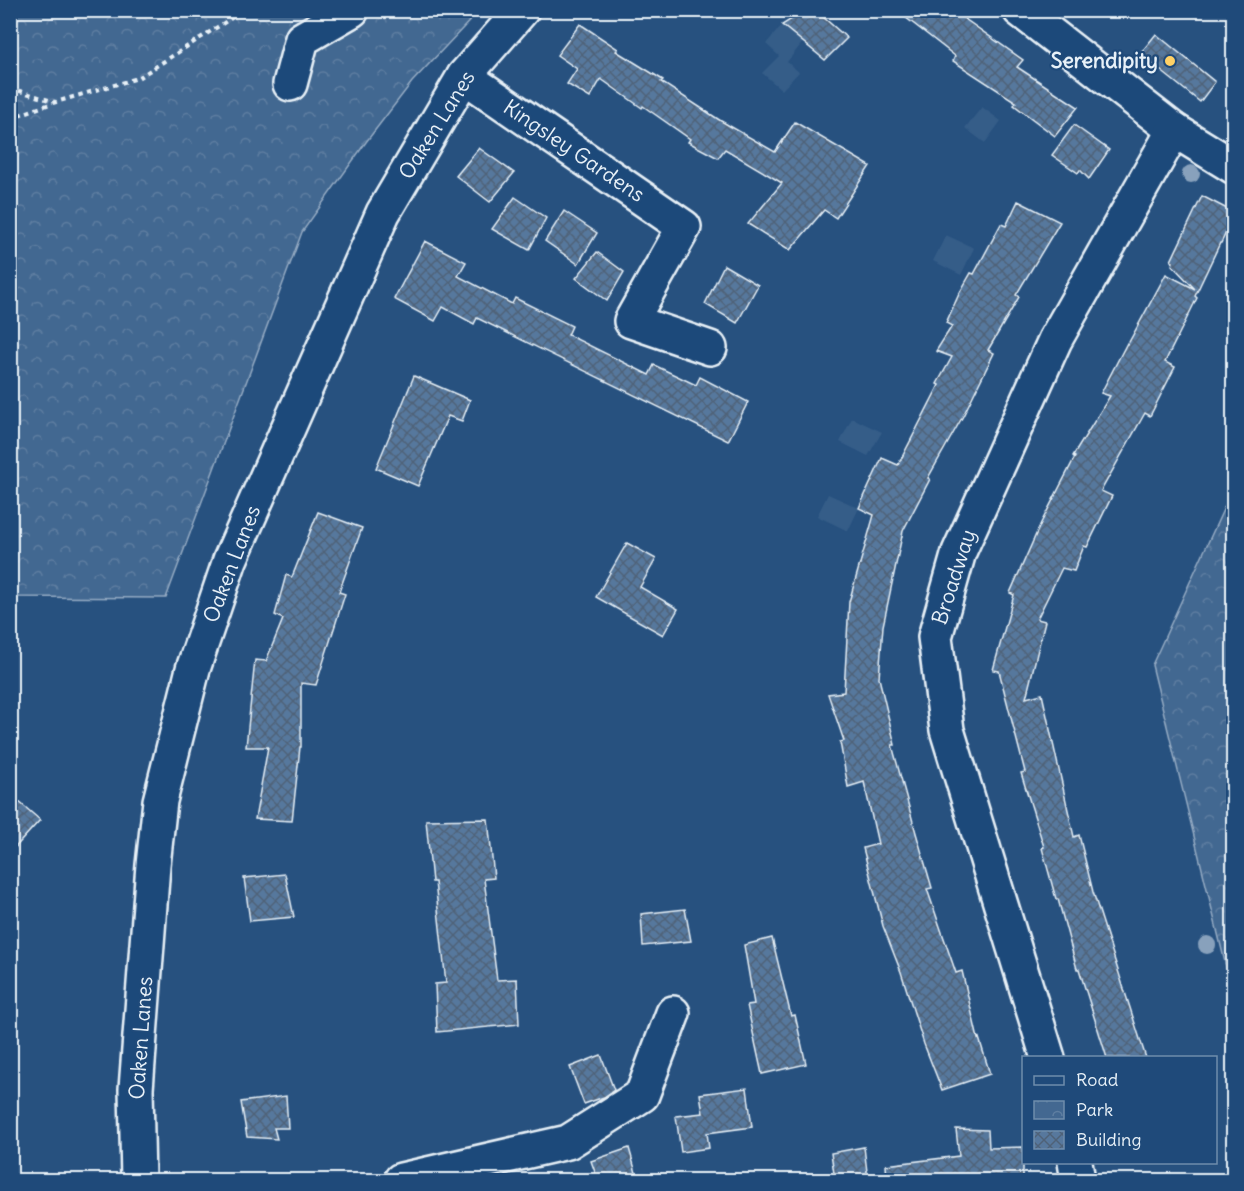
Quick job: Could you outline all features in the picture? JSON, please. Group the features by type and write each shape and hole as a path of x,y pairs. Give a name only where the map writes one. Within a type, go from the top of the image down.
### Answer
{"street":[{"path":"290,84 303,39 352,10"},
{"name":"Oaken Lanes","path":"138,1180 135,1089 153,865 160,801 193,669 230,560 383,213 464,76 522,10"},
{"path":"1020,10 1174,130 1233,167"},
{"name":"Kingsley Gardens","path":"464,76 684,227 631,321 710,348"},
{"name":"Broadway","path":"1047,1056 947,730 935,637 959,552 1055,340 1174,130"},
{"path":"401,1180 568,1142 642,1095 673,1013"},
{"path":"1074,1164 1078,1180"}],"path":[{"path":"10,118 138,78 244,10"},
{"path":"10,88 56,102"}],"shaded area":[{"path":"782,25 803,42 787,62 799,72 782,90 762,73 779,56 766,44"},
{"path":"982,107 1001,121 985,143 965,128"},
{"path":"946,235 974,248 961,275 933,261"},
{"path":"852,418 882,432 868,456 840,442"},
{"path":"828,494 859,508 848,531 817,516"}],"green space":[{"path":"11,11 479,11 412,82 302,232 166,598 11,597"},
{"path":"1234,488 1233,995 1152,665"}],"building":[{"path":"806,10 815,10 847,38 825,60 782,25"},
{"path":"896,10 952,10 1023,60 1017,67 1078,107 1055,136 1014,105 1016,102 953,61 955,56"},
{"path":"580,24 618,49 616,51 663,80 661,82 721,121 775,152 795,122 870,166 836,218 824,210 790,250 748,224 782,183 725,149 718,158 688,142 690,139 601,79 590,98 567,84 577,69 557,55"},
{"name":"Serendipity","path":"1156,34 1215,82 1200,102 1140,54"},
{"path":"1074,125 1109,150 1089,179 1080,170 1078,173 1052,155"},
{"path":"479,148 514,173 490,202 456,176"},
{"path":"1202,196 1233,212 1233,218 1195,296 1197,298 1165,362 1175,367 1150,416 1145,413 1101,491 1112,496 1087,547 1084,546 1074,571 1062,568 1037,619 1045,621 1026,698 1042,694 1074,837 1079,835 1093,892 1145,1056 1106,1056 1079,969 1077,969 1058,899 1056,899 1042,848 1044,847 1021,773 1025,772 999,671 993,670 1014,595 1010,593 1041,523 1075,457 1073,456 1110,396 1101,393 1127,343 1166,274 1195,289 1172,265 1171,261"},
{"path":"515,197 546,218 529,250 492,229"},
{"path":"1018,201 1060,222 1016,295 1019,297 988,350 994,353 963,416 928,478 930,479 903,531 883,626 879,678 895,745 892,745 932,888 927,889 956,973 962,971 978,1039 990,1074 942,1090 883,926 863,848 878,844 864,782 848,787 840,742 844,741 828,694 844,692 849,602 874,515 859,508 882,458 898,465 952,357 936,351 952,326 946,323 959,294 971,273 974,274 1001,224 1006,226"},
{"path":"564,211 597,233 578,264 545,241"},
{"path":"425,241 466,262 458,276 512,304 515,298 572,326 568,335 649,375 654,365 696,385 700,377 748,402 728,441 477,318 474,324 443,307 435,321 394,299"},
{"path":"597,252 624,272 607,301 576,278"},
{"path":"724,265 758,285 737,323 705,304"},
{"path":"414,376 470,400 462,421 448,416 418,486 376,468"},
{"path":"318,512 362,528 339,592 345,594 316,685 301,683 301,747 292,821 255,819 268,747 246,747 255,660 266,661 283,619 275,615 286,575 292,577"},
{"path":"627,543 656,559 640,587 678,609 663,635 596,597"},
{"path":"10,794 40,820 10,853"},
{"path":"488,819 494,878 484,879 497,980 517,979 519,1024 437,1032 435,984 446,983 426,820"},
{"path":"285,874 294,917 250,921 244,878"},
{"path":"685,909 691,941 643,946 641,914"},
{"path":"772,938 791,1016 795,1015 806,1064 762,1074 747,1005 754,1004 744,945"},
{"path":"601,1055 614,1090 604,1097 584,1104 570,1067"},
{"path":"747,1088 752,1127 707,1133 709,1148 681,1152 676,1116 703,1113 700,1094"},
{"path":"286,1096 288,1128 274,1128 277,1139 247,1137 241,1102"},
{"path":"956,1129 988,1130 989,1148 1022,1147 1023,1180 887,1180 886,1165 959,1156"},
{"path":"864,1147 868,1180 835,1180 831,1153"},
{"path":"629,1148 638,1180 598,1180 591,1161"}],"place":[{"name":"Serendipity","path":"1170,61"}]}
